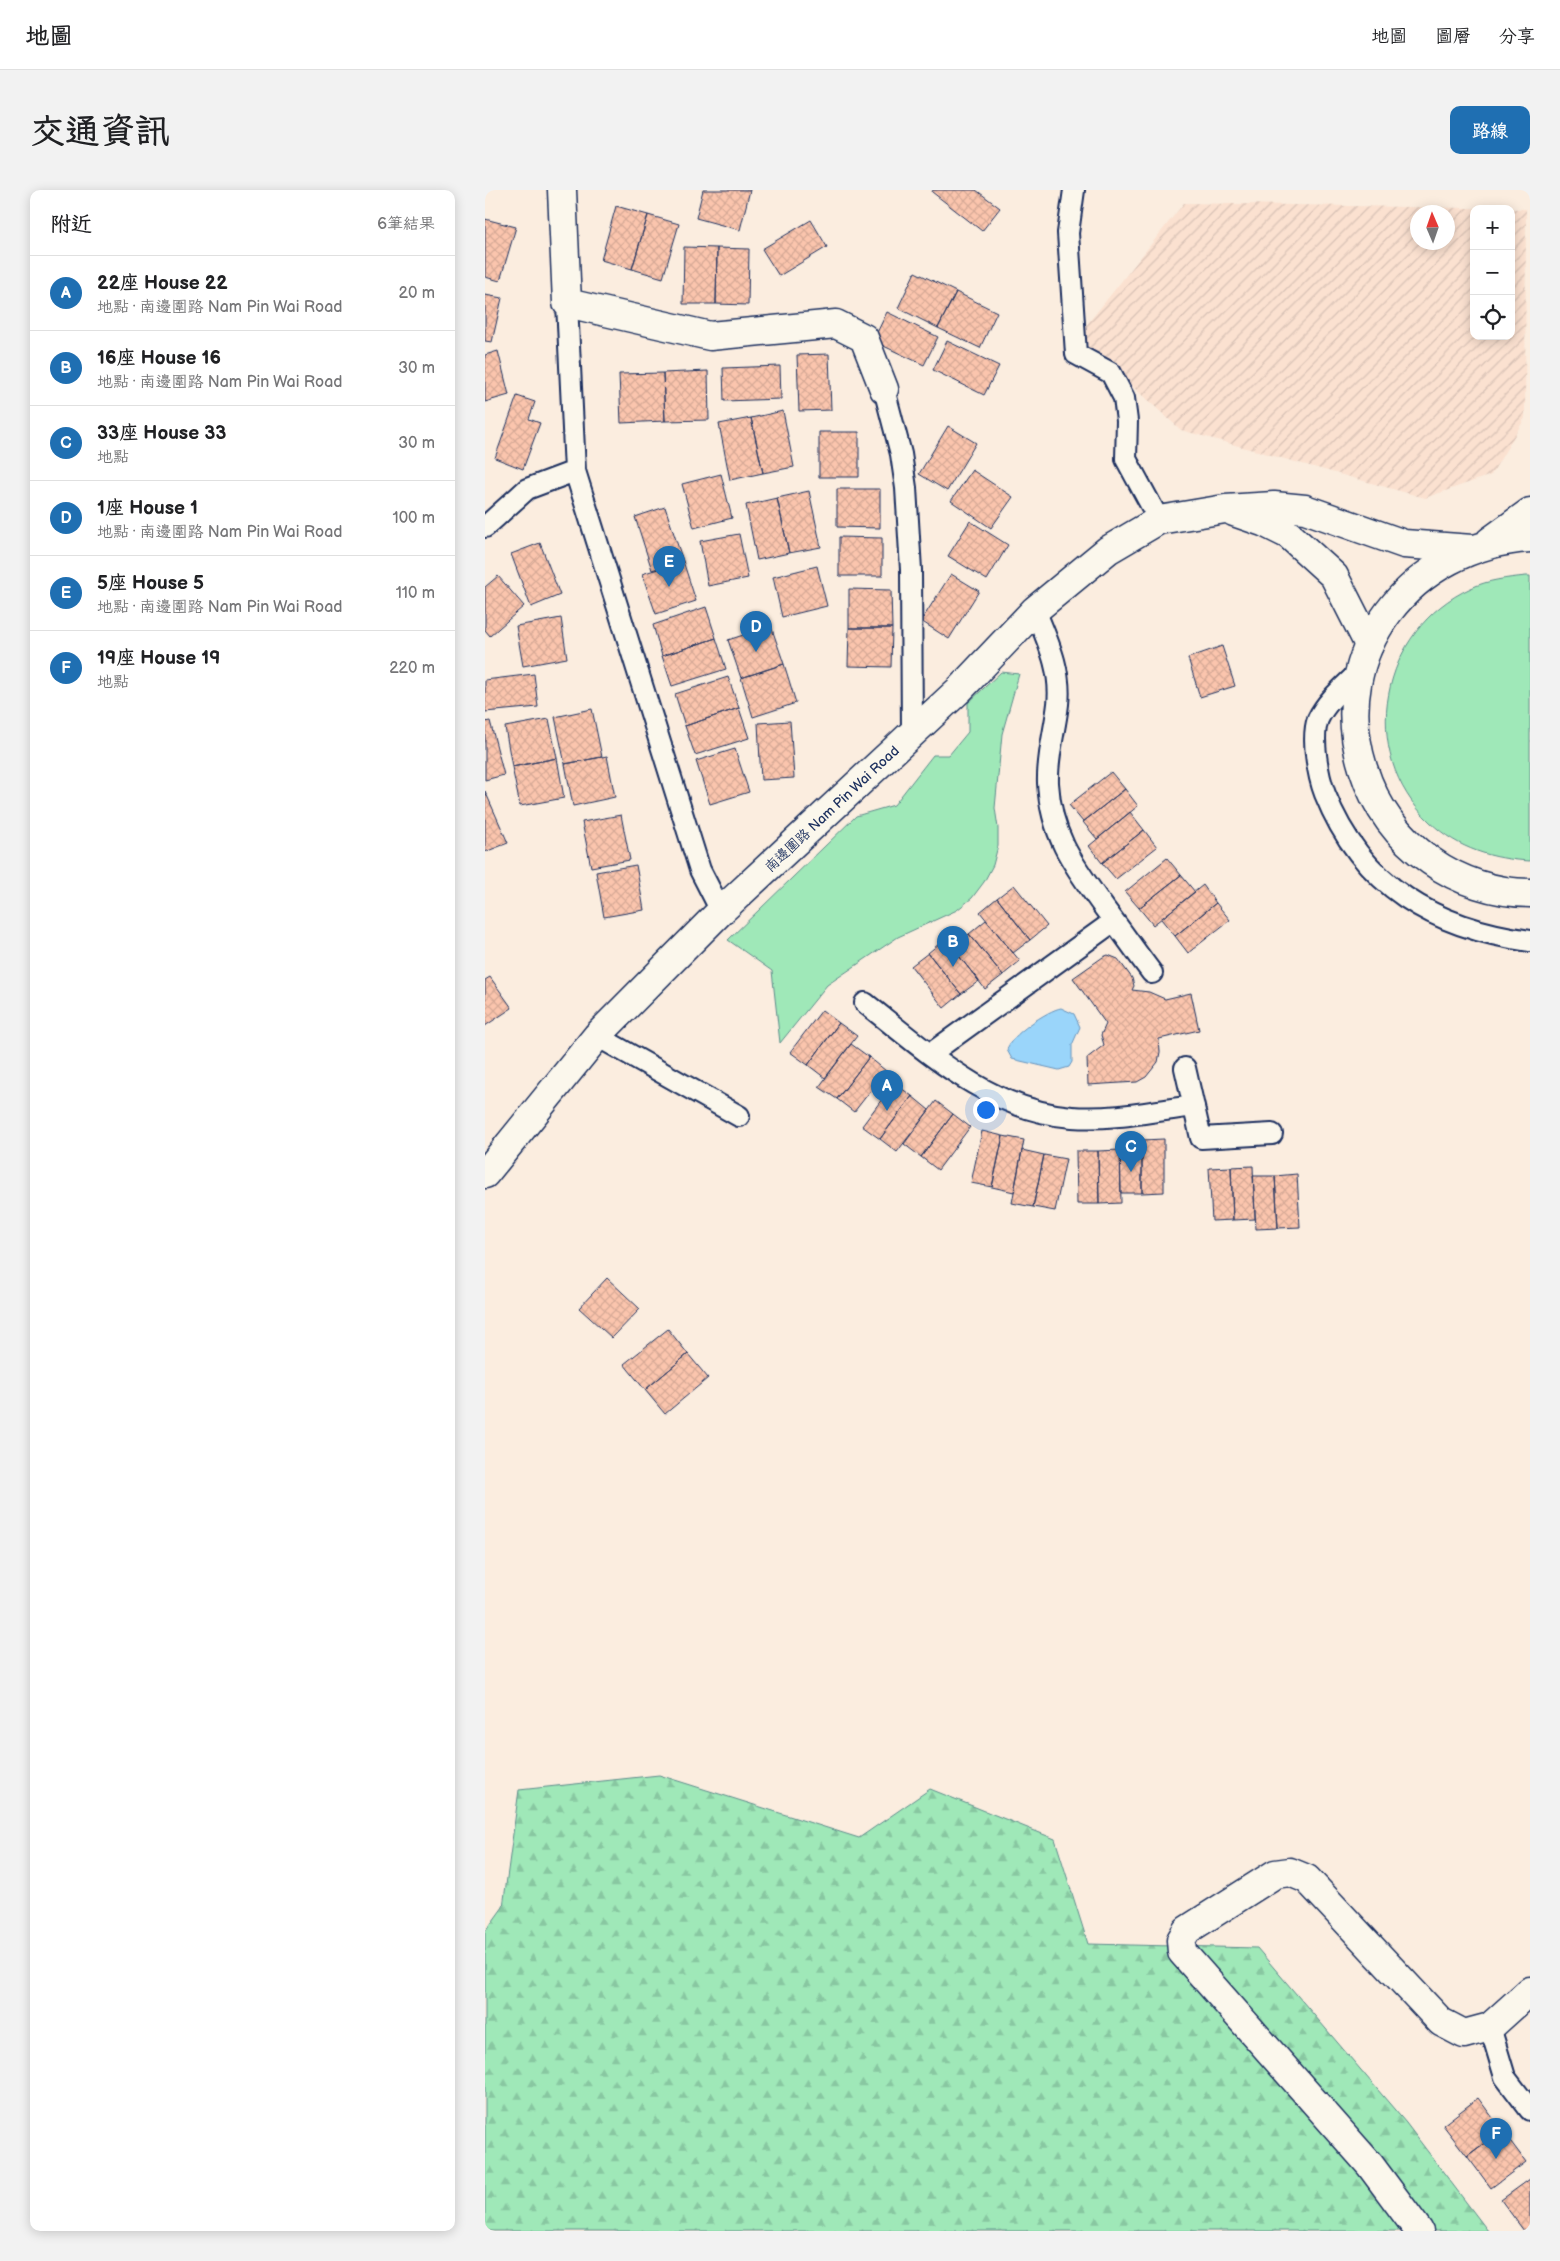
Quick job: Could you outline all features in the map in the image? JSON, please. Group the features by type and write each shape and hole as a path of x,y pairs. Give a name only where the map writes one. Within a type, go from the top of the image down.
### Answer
{"street":[{"path":"561,190 567,303 710,336 836,324 864,338 884,389"},
{"name":"南邊圍路 Nam Pin Wai Road","path":"485,1174 597,1036 721,911 959,690 1035,610 1108,550 1159,520 1225,509 1274,506 1305,509 1404,544 1478,547"},
{"name":"南邊圍路 Nam Pin Wai Road","path":"1225,509 1263,522 1289,535 1333,576 1369,645"},
{"path":"1528,894 1495,889 1467,881 1441,868 1418,852 1392,824 1381,809 1368,783 1359,756 1355,728 1355,699 1360,671 1369,645 1390,610 1408,589 1435,567 1478,547 1530,512"},
{"path":"1478,547 1530,538"},
{"path":"1419,2231 1370,2165 1182,1952 1181,1940 1187,1930 1275,1874 1290,1872 1307,1879 1441,2022 1463,2034 1490,2027 1530,1991"}],"lane":[{"path":"1074,190 1068,233 1076,354 1111,373 1124,398 1127,421 1126,459 1159,520"},
{"path":"567,303 575,471 700,870 721,911"},
{"path":"884,389 901,454 906,488 911,570 912,734"},
{"path":"485,527 527,489 575,471"},
{"path":"1035,610 1053,653 1059,678 1058,704 1048,757 1048,784 1059,836 1070,861 1152,973"},
{"path":"1360,671 1327,704 1318,721 1316,741 1322,786 1334,815 1345,834 1370,866 1391,886 1414,903 1465,928 1496,936 1530,940"},
{"path":"930,1054 1114,921"},
{"path":"865,1003 930,1054 990,1093 1016,1104 1043,1112 1071,1117 1100,1117 1194,1106"},
{"path":"597,1036 739,1116"},
{"path":"1185,1068 1201,1138 1272,1134"},
{"path":"1490,2027 1505,2077 1530,2110"}],"shaded area":[{"path":"1184,203 1410,207 1410,250 1455,250 1455,208 1470,208 1470,340 1515,340 1515,209 1526,209 1525,418 1491,475 1425,498 1181,430 1077,337"}],"green space":[{"path":"1530,576 1530,861 1489,855 1464,846 1430,822 1407,794 1392,762 1386,728 1389,694 1399,662 1416,632 1440,607 1471,588 1491,581"},
{"path":"1001,672 1019,674 1002,734 995,808 998,846 993,865 984,882 972,898 957,910 898,937 827,985 780,1043 772,971 728,940 856,816 894,805 933,755 949,755 968,732 968,703"},
{"path":"659,1775 859,1838 930,1789 1055,1839 1088,1944 1257,1948 1406,2123 1488,2231 485,2231 485,1932 503,1907 519,1790"}],"water":[{"path":"1061,1008 1074,1014 1080,1027 1072,1045 1072,1062 1069,1067 1059,1070 1012,1059 1007,1050 1014,1038 1039,1018"}],"building":[{"path":"703,190 750,190 740,230 696,218"},
{"path":"933,190 976,190 1000,208 982,231 932,192"},
{"path":"616,206 648,215 632,269 601,260"},
{"path":"648,215 679,224 663,278 632,269"},
{"path":"485,219 516,227 500,281 485,277"},
{"path":"811,220 827,247 779,276 762,249"},
{"path":"684,247 717,248 716,304 683,304"},
{"path":"717,248 749,249 748,305 716,304"},
{"path":"915,272 956,292 938,328 898,308"},
{"path":"956,292 997,312 980,348 938,328"},
{"path":"485,295 502,298 492,342 485,341"},
{"path":"887,312 938,337 924,365 873,341"},
{"path":"947,341 999,366 984,395 933,370"},
{"path":"498,351 509,395 485,402 485,355"},
{"path":"829,354 831,410 799,411 797,355"},
{"path":"780,366 781,399 724,401 723,368"},
{"path":"708,371 709,420 665,421 663,373"},
{"path":"663,373 665,421 621,423 619,374"},
{"path":"517,396 535,402 529,419 540,423 523,469 495,458"},
{"path":"783,411 794,467 763,473 751,418"},
{"path":"751,418 763,473 730,480 719,424"},
{"path":"948,426 976,443 947,491 919,474"},
{"path":"819,432 859,432 859,477 819,477"},
{"path":"972,470 1013,497 991,528 951,501"},
{"path":"721,474 732,518 694,528 682,484"},
{"path":"837,489 880,489 880,528 837,527"},
{"path":"809,491 821,547 789,553 777,498"},
{"path":"777,498 789,553 757,560 746,505"},
{"path":"665,507 683,561 652,570 635,517"},
{"path":"970,521 1008,545 987,580 948,556"},
{"path":"739,534 748,578 708,586 700,541"},
{"path":"839,537 882,538 882,576 839,576"},
{"path":"540,543 560,595 531,607 511,554"},
{"path":"683,561 696,601 656,614 642,574"},
{"path":"817,566 827,606 782,617 773,577"},
{"path":"951,574 979,591 949,639 921,621"},
{"path":"498,576 524,606 490,636 485,630 485,587"},
{"path":"849,589 891,590 892,628 849,628"},
{"path":"706,607 716,638 662,656 653,625"},
{"path":"561,618 567,658 523,666 516,626"},
{"path":"771,626 784,664 741,678 728,640"},
{"path":"849,628 892,628 891,667 848,666"},
{"path":"716,638 726,669 672,686 662,656"},
{"path":"1222,646 1235,686 1200,697 1188,658"},
{"path":"784,664 796,703 753,717 741,678"},
{"path":"534,674 538,707 485,712 485,680"},
{"path":"728,677 739,708 685,726 675,694"},
{"path":"739,708 749,738 695,755 685,726"},
{"path":"592,709 602,757 565,764 555,717"},
{"path":"549,719 557,758 512,767 505,727"},
{"path":"490,721 504,775 485,780 485,722"},
{"path":"790,721 794,778 761,780 758,723"},
{"path":"735,749 749,792 710,804 696,761"},
{"path":"607,756 615,797 573,806 565,764"},
{"path":"557,758 564,798 520,806 512,767"},
{"path":"1111,772 1125,789 1083,822 1069,805"},
{"path":"1125,789 1138,806 1097,839 1083,822"},
{"path":"485,791 508,843 485,852"},
{"path":"1130,812 1144,830 1102,863 1089,846"},
{"path":"621,815 630,860 591,867 582,822"},
{"path":"1144,830 1157,847 1116,879 1102,863"},
{"path":"1167,858 1181,875 1139,908 1125,892"},
{"path":"636,865 644,910 604,917 596,872"},
{"path":"1181,875 1195,892 1153,925 1139,908"},
{"path":"1014,885 1047,926 1030,940 997,898"},
{"path":"1203,885 1216,903 1175,936 1161,919"},
{"path":"997,898 1030,940 1013,953 980,912"},
{"path":"1216,903 1230,920 1188,953 1175,936"},
{"path":"986,920 1020,961 1003,975 969,934"},
{"path":"969,934 1003,975 985,989 952,947"},
{"path":"945,939 979,981 961,994 928,953"},
{"path":"928,953 961,994 944,1008 911,966"},
{"path":"1108,955 1118,959 1132,978 1134,986 1132,990 1149,992 1165,999 1191,993 1199,1030 1159,1039 1160,1052 1158,1062 1146,1077 1137,1082 1088,1085 1087,1058 1104,1045 1101,1035 1106,1024 1073,978"},
{"path":"490,977 512,1008 485,1026 485,980"},
{"path":"822,1010 839,1023 808,1065 790,1052"},
{"path":"839,1023 857,1036 825,1078 808,1065"},
{"path":"851,1044 869,1057 837,1099 819,1087"},
{"path":"869,1057 886,1071 854,1112 837,1099"},
{"path":"894,1083 912,1096 880,1139 862,1126"},
{"path":"912,1096 929,1110 897,1152 880,1139"},
{"path":"936,1101 953,1114 921,1157 904,1144"},
{"path":"953,1114 970,1127 938,1170 921,1157"},
{"path":"982,1131 1003,1136 992,1187 971,1183"},
{"path":"1003,1136 1024,1140 1014,1192 992,1187"},
{"path":"1164,1139 1164,1192 1142,1193 1142,1140"},
{"path":"1120,1140 1142,1140 1142,1193 1121,1193"},
{"path":"1022,1150 1044,1155 1033,1207 1012,1203"},
{"path":"1120,1150 1121,1203 1099,1204 1098,1151"},
{"path":"1076,1151 1098,1151 1099,1204 1077,1204"},
{"path":"1044,1155 1066,1159 1055,1211 1033,1207"},
{"path":"1253,1166 1255,1219 1233,1220 1231,1167"},
{"path":"1231,1167 1233,1220 1212,1221 1209,1168"},
{"path":"1297,1174 1300,1227 1278,1228 1275,1176"},
{"path":"1253,1176 1275,1176 1278,1228 1256,1229"},
{"path":"607,1278 640,1309 612,1338 579,1308"},
{"path":"668,1329 688,1354 645,1390 624,1364"},
{"path":"688,1354 708,1378 665,1414 645,1390"},
{"path":"1478,2098 1502,2130 1467,2156 1443,2125"},
{"path":"1502,2130 1526,2162 1491,2188 1467,2156"},
{"path":"1530,2179 1530,2229 1524,2231 1501,2200"}],"place":[{"name":"5座 House 5","path":"669,587"},
{"name":"1座 House 1","path":"756,652"},
{"name":"16座 House 16","path":"953,967"},
{"name":"22座 House 22","path":"887,1111"},
{"name":"33座 House 33","path":"1131,1172"},
{"name":"19座 House 19","path":"1496,2159"}]}
